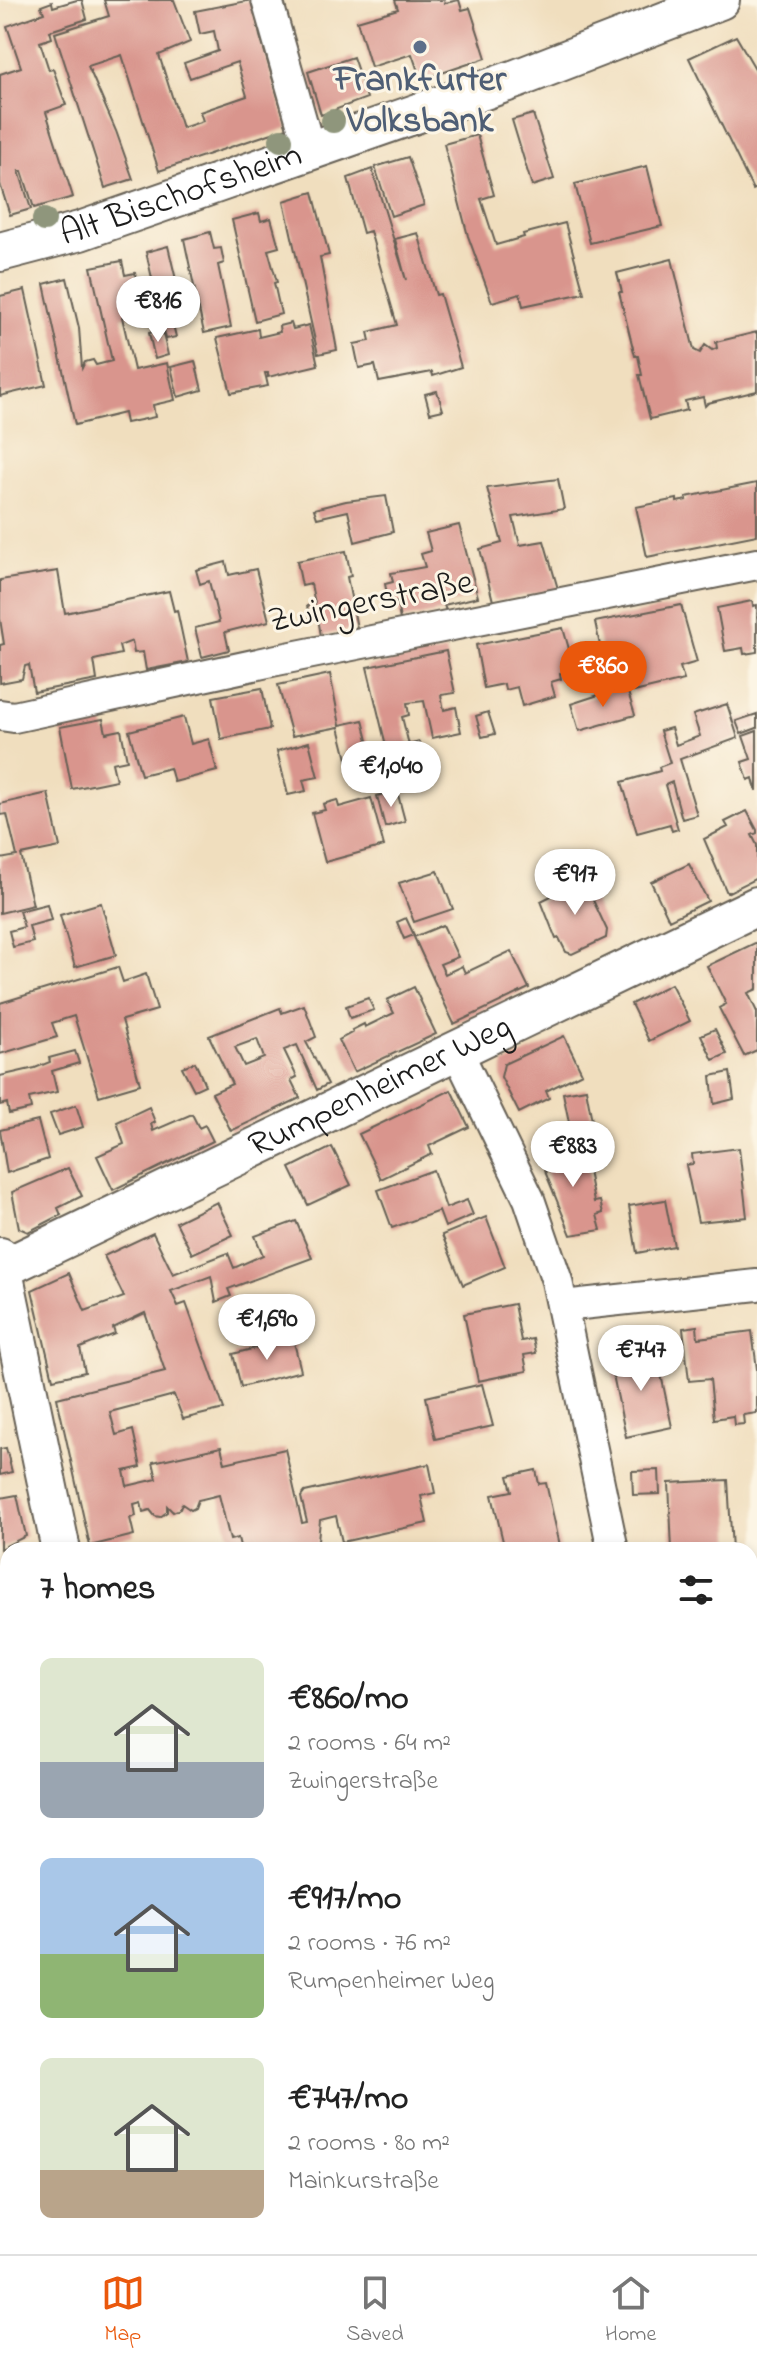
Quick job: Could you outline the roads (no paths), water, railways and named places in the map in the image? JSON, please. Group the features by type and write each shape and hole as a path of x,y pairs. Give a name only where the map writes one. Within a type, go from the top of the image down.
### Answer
{"street":[{"path":"267,0 310,151"},
{"name":"Alt Bischofsheim","path":"0,252 80,231 310,151 532,73 720,0"},
{"name":"Zwingerstraße","path":"0,715 14,717 272,661 757,564"},
{"name":"Rumpenheimer Weg","path":"1,1263 457,1051 757,906"},
{"path":"457,1051 529,1199 563,1306 611,1542"},
{"path":"1,1263 59,1542"},
{"path":"563,1306 757,1285"}],"place":[{"name":"Frankfurter Volksbank","path":"420,47"}]}
